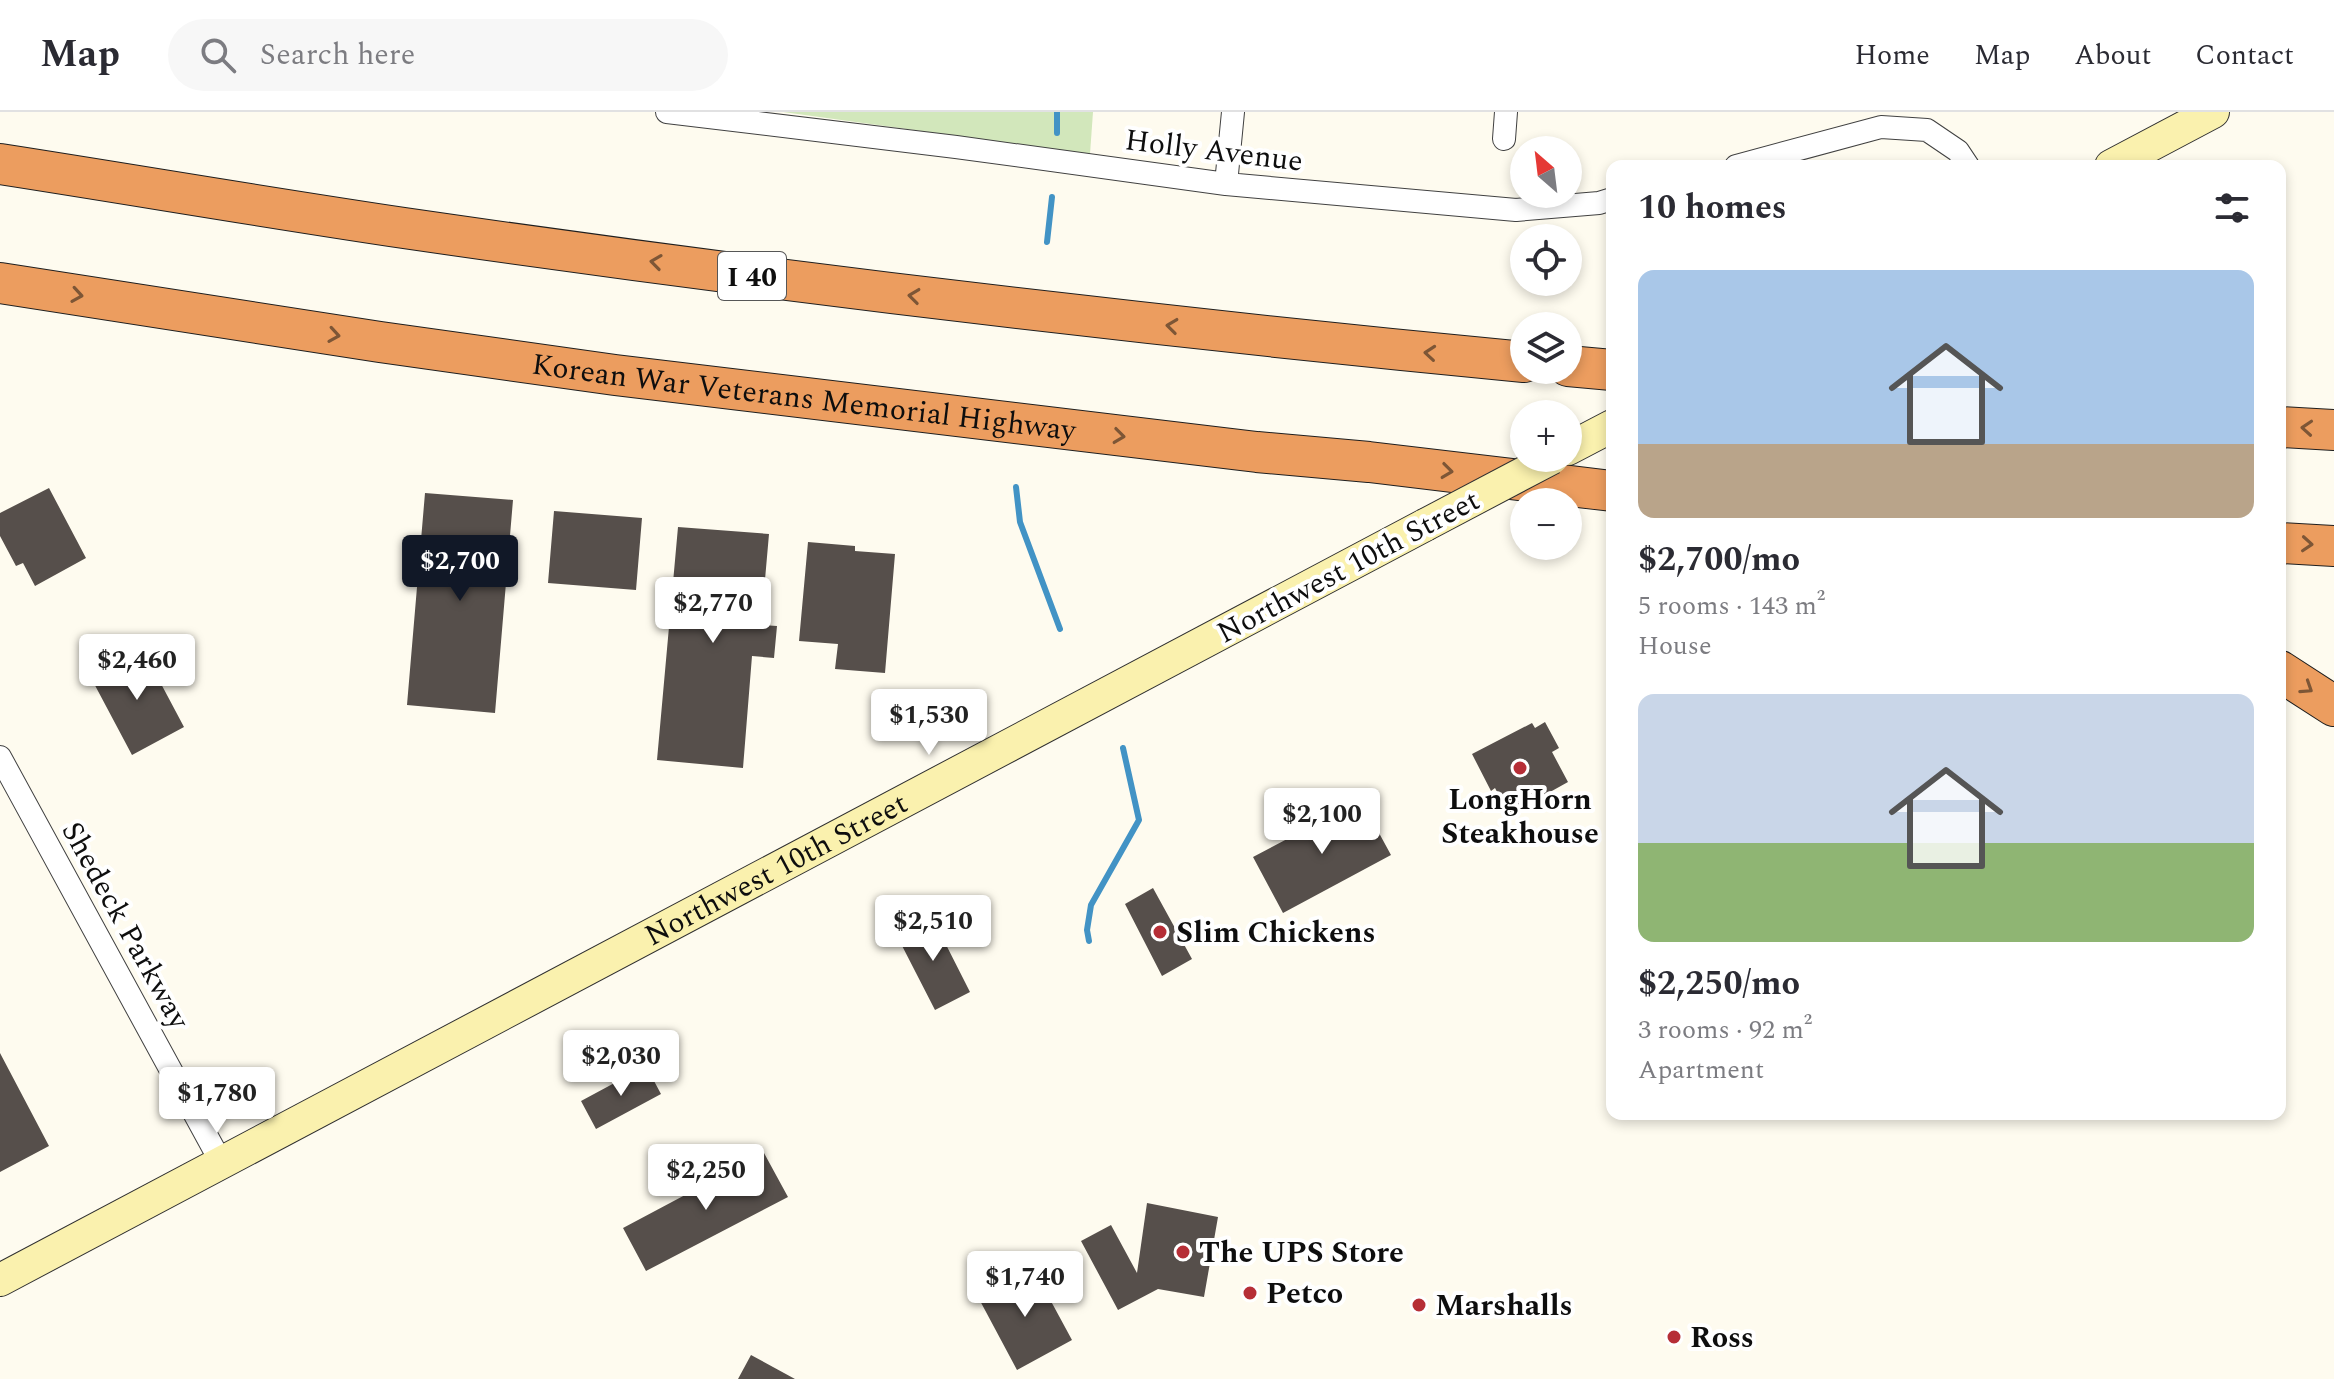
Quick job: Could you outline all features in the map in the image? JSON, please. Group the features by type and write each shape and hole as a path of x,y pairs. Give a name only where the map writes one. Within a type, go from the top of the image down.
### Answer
{"highway":[{"name":"I 40","path":"0,164 404,228 814,284 1285,339 1510,361"},
{"name":"Korean War Veterans Memorial Highway","path":"0,283 615,375 1194,445 1606,491"},
{"path":"1582,367 1606,369"},
{"path":"2286,427 2334,430"},
{"path":"2286,543 2334,546"},
{"path":"2286,675 2334,706"}],"main road":[{"path":"2122,160 2213,112"},
{"path":"1582,442 1606,429"},
{"name":"Northwest 10th Street","path":"0,1280 1525,472"}],"street":[{"name":"Holly Avenue","path":"667,112 1226,184 1516,210 1606,201"},
{"path":"1226,184 1233,112"},
{"path":"1504,139 1506,112"},
{"path":"1758,160 1881,127 1927,130 1958,151 1964,160"},
{"name":"Shedeck Parkway","path":"0,757 222,1164"}],"green space":[{"path":"783,112 1093,112 1090,154"}],"building":[{"path":"49,488 86,558 35,586 23,563 16,566 0,536 0,513"},
{"path":"425,493 513,500 495,713 407,705"},
{"path":"554,511 642,518 636,590 548,583"},
{"path":"678,527 769,534 761,625 777,626 774,658 752,656 743,768 657,760"},
{"path":"808,542 855,546 855,551 895,554 885,673 835,669 838,644 799,641"},
{"path":"142,648 184,727 132,755 90,676"},
{"name":"LongHorn Steakhouse","path":"1545,722 1559,748 1552,752 1568,782 1509,815 1495,788 1491,791 1472,754 1532,723 1535,728"},
{"path":"1361,800 1391,855 1283,913 1253,857"},
{"path":"1153,888 1192,959 1162,976 1125,904"},
{"path":"932,917 970,992 935,1010 896,934"},
{"path":"0,1053 49,1146 0,1172"},
{"path":"646,1066 661,1094 596,1129 581,1101"},
{"path":"764,1153 788,1197 646,1271 623,1228"},
{"path":"1147,1203 1218,1217 1204,1297 1158,1289 1118,1310 1081,1241 1111,1225 1137,1273"},
{"path":"1033,1268 1072,1340 1017,1370 978,1297"},
{"path":"751,1355 795,1379 738,1379"}],"waterway":[{"path":"1057,112 1057,133"},
{"path":"1047,242 1052,197"},
{"path":"1016,487 1020,522 1060,629"},
{"path":"1089,941 1087,930 1091,905 1139,820 1123,748"}],"place":[{"name":"LongHorn Steakhouse","path":"1520,768"},
{"name":"Slim Chickens","path":"1160,932"},
{"name":"The UPS Store","path":"1183,1252"},
{"name":"Petco","path":"1250,1293"},
{"name":"Marshalls","path":"1419,1305"},
{"name":"Ross","path":"1674,1337"}]}
